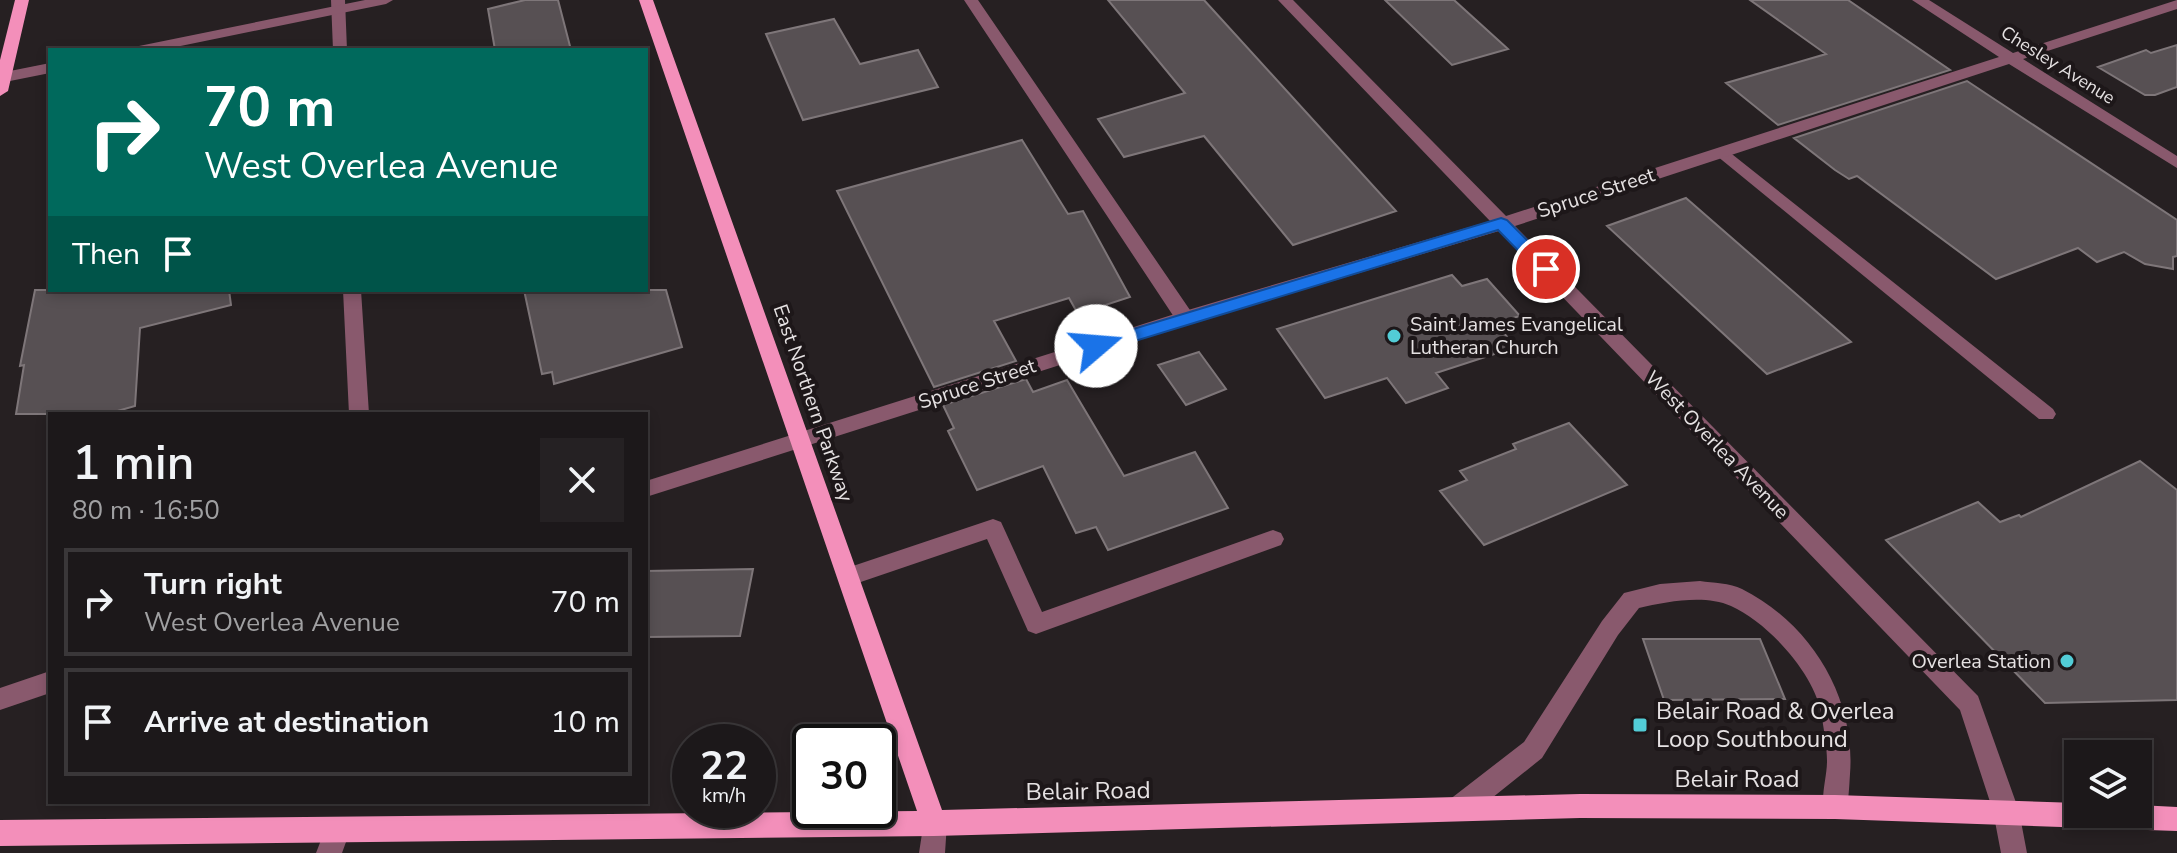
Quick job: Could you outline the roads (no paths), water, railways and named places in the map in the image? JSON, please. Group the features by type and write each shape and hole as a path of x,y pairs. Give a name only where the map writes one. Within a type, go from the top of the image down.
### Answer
{"main road":[{"path":"1,82 22,0"},
{"name":"East Northern Parkway","path":"646,0 934,823"},
{"name":"Belair Road","path":"0,833 333,842 1458,809 1835,807 2177,819"}],"street":[{"path":"148,48 339,5 386,0"},
{"path":"971,0 1185,318"},
{"name":"West Overlea Avenue","path":"1285,0 1970,704 2006,811 2014,853"},
{"name":"Chesley Avenue","path":"1919,0 2177,163"},
{"name":"Spruce Street","path":"648,488 1185,318 1501,224 2177,4"},
{"path":"339,5 340,48"},
{"path":"1,82 48,69"},
{"path":"1723,152 2046,414"},
{"path":"352,292 359,412"},
{"path":"849,577 993,528 1036,624 1273,539"},
{"path":"1458,809 1533,750 1610,628 1632,600 1700,591 1734,596 1747,604 1773,621 1812,663 1834,713 1839,760 1835,807"},
{"path":"0,699 48,683"},
{"path":"932,853 934,823"}],"place":[{"name":"Saint James Evangelical Lutheran Church","path":"1394,336"},
{"name":"Overlea Station","path":"2067,661"},
{"name":"Belair Road & Overlea Loop Southbound","path":"1640,725"}]}
